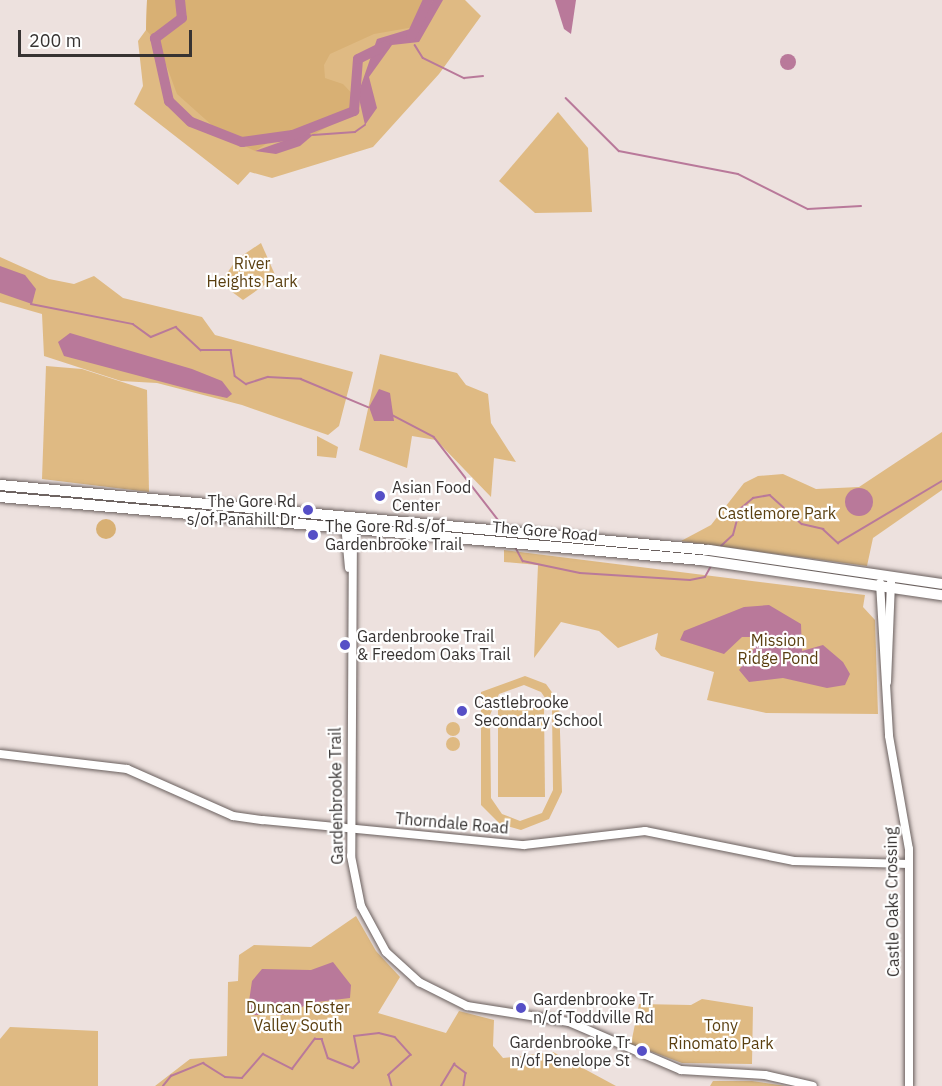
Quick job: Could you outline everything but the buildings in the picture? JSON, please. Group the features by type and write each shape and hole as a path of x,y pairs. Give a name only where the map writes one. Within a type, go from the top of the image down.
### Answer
{"main road":[{"name":"The Gore Road","path":"0,485 126,503 349,524 502,542 701,560 731,558"},
{"name":"The Gore Road","path":"0,496 126,503"},
{"name":"The Gore Road","path":"349,524 494,529 709,550 731,558 885,582 942,595"},
{"name":"The Gore Road","path":"885,582 942,584"}],"street":[{"name":"Gardenbrooke Trail","path":"349,524 350,829 354,882 372,932 402,968 443,997 489,1011 569,1022 681,1070 765,1075 813,1086"},
{"name":"Castle Oaks Crossing","path":"885,582 891,759 909,864 909,1086"},
{"name":"Thorndale Road","path":"0,754 127,769 233,816 535,845 645,831 794,861 909,864"}],"green space":[{"path":"147,0 465,0 481,16 439,74 373,147 272,178 250,172 238,185 134,104 143,86 138,41 146,30"},
{"path":"558,112 588,148 592,212 535,213 499,181"},
{"name":"River Heights Park","path":"261,243 276,277 243,300 220,283 237,259"},
{"path":"0,257 49,279 74,284 94,276 123,298 202,317 215,335 353,372 339,426 328,435 242,405 157,383 121,381 44,356 42,314 0,302"},
{"path":"380,354 457,373 466,385 488,394 491,423 516,462 494,458 491,497 436,440 412,436 407,468 359,450"},
{"path":"46,366 82,369 147,390 149,492 42,479"},
{"name":"Castlemore Park","path":"942,432 942,490 873,538 867,566 681,541 711,525 744,483 758,476 783,474 816,489 859,487"},
{"path":"317,436 338,447 336,458 317,456"},
{"name":"Mission Ridge Pond","path":"504,550 865,595 863,607 875,620 878,714 766,713 707,700 714,672 661,656 655,649 658,633 618,648 599,631 561,622 534,658 538,565 504,562"},
{"path":"525,676 546,684 559,702 562,792 549,819 521,830 500,824 481,805 481,692","holes":["524,685 541,692 552,708 553,790 542,813 520,821 502,814 491,798 490,715 499,694"]},
{"path":"498,708 544,708 545,797 498,797"},
{"path":"450,722 456,722 460,729 456,736 450,736 446,732 446,726"},
{"path":"450,737 456,737 460,744 456,751 450,751 446,747 446,741"},
{"name":"Duncan Foster Valley South","path":"356,916 376,951 400,977 378,1013 446,1033 459,1011 494,1020 493,1046 503,1058 553,1052 616,1086 155,1086 190,1059 227,1056 228,982 238,981 239,955 254,945 311,947"},
{"name":"Tony Rinomato Park","path":"702,999 753,1007 752,1064 682,1063 631,1044 639,1004 691,1005"},
{"path":"10,1027 98,1031 98,1086 0,1086 0,1039"},
{"path":"713,1081 752,1081 786,1086 710,1086"}],"shaded area":[{"path":"147,0 427,0 420,26 374,34 330,54 324,65 325,78 343,84 359,101 359,109 313,135 269,142 255,151 224,136 177,94 158,43 146,30"},
{"path":"433,0 443,0 419,42 392,45 369,77 377,108 365,125 358,94 377,39 420,26"},
{"path":"555,0 576,0 571,34 564,29"},
{"path":"785,54 791,54 796,62 794,68 785,70 780,65 780,59"},
{"path":"306,133 313,135 300,146 276,154 255,151"},
{"path":"0,266 25,275 36,289 32,304 0,293"},
{"path":"70,333 192,369 222,381 232,394 227,398 200,392 64,356 58,342"},
{"path":"379,389 390,393 394,421 374,421 369,407"},
{"path":"859,488 869,492 873,502 869,512 859,516 849,512 845,502 849,492"},
{"path":"106,519 113,522 116,529 113,536 106,539 99,536 96,529 99,522"},
{"path":"769,605 801,624 802,651 823,645 843,662 850,674 845,685 827,688 783,678 749,682 739,670 755,647 750,637 742,637 724,654 680,640 684,631 744,607"},
{"path":"333,962 351,985 350,998 309,1003 288,1015 247,1015 252,981 262,969 311,970"}],"waterway":[{"path":"180,0 182,18 155,38 169,101 191,122 242,142 293,135 354,111 358,59 385,46"},
{"path":"411,37 428,0"},
{"path":"415,45 423,58 464,78 483,76"},
{"path":"566,98 619,151 738,174 808,209 861,206"},
{"path":"313,135 355,132 365,125"},
{"path":"31,304 133,324 151,337 176,327 201,350 231,350 235,376 246,384 268,377 301,379 368,407"},
{"path":"392,415 434,437 503,526"},
{"path":"721,546 733,535 740,509 753,498 770,495 802,524 823,529 838,543 942,481"},
{"path":"516,548 523,561 580,573 690,580 705,577 711,566"},
{"path":"163,1086 171,1076 203,1063 225,1077 242,1078 263,1054 292,1069 315,1039 322,1039 328,1058 353,1068 359,1062 354,1036 379,1033 395,1037 411,1055 389,1075 392,1086"},
{"path":"441,1086 454,1064 466,1073 464,1086"}],"place":[{"name":"Asian Food Center","path":"380,496"},
{"name":"The Gore Rd s/of Panahill Dr","path":"308,510"},
{"name":"The Gore Rd s/of Gardenbrooke Trail","path":"313,535"},
{"name":"Gardenbrooke Trail & Freedom Oaks Trail","path":"345,645"},
{"name":"Castlebrooke Secondary School","path":"462,711"},
{"name":"Gardenbrooke Tr n/of Toddville Rd","path":"521,1008"},
{"name":"Gardenbrooke Tr n/of Penelope St","path":"642,1051"}]}
